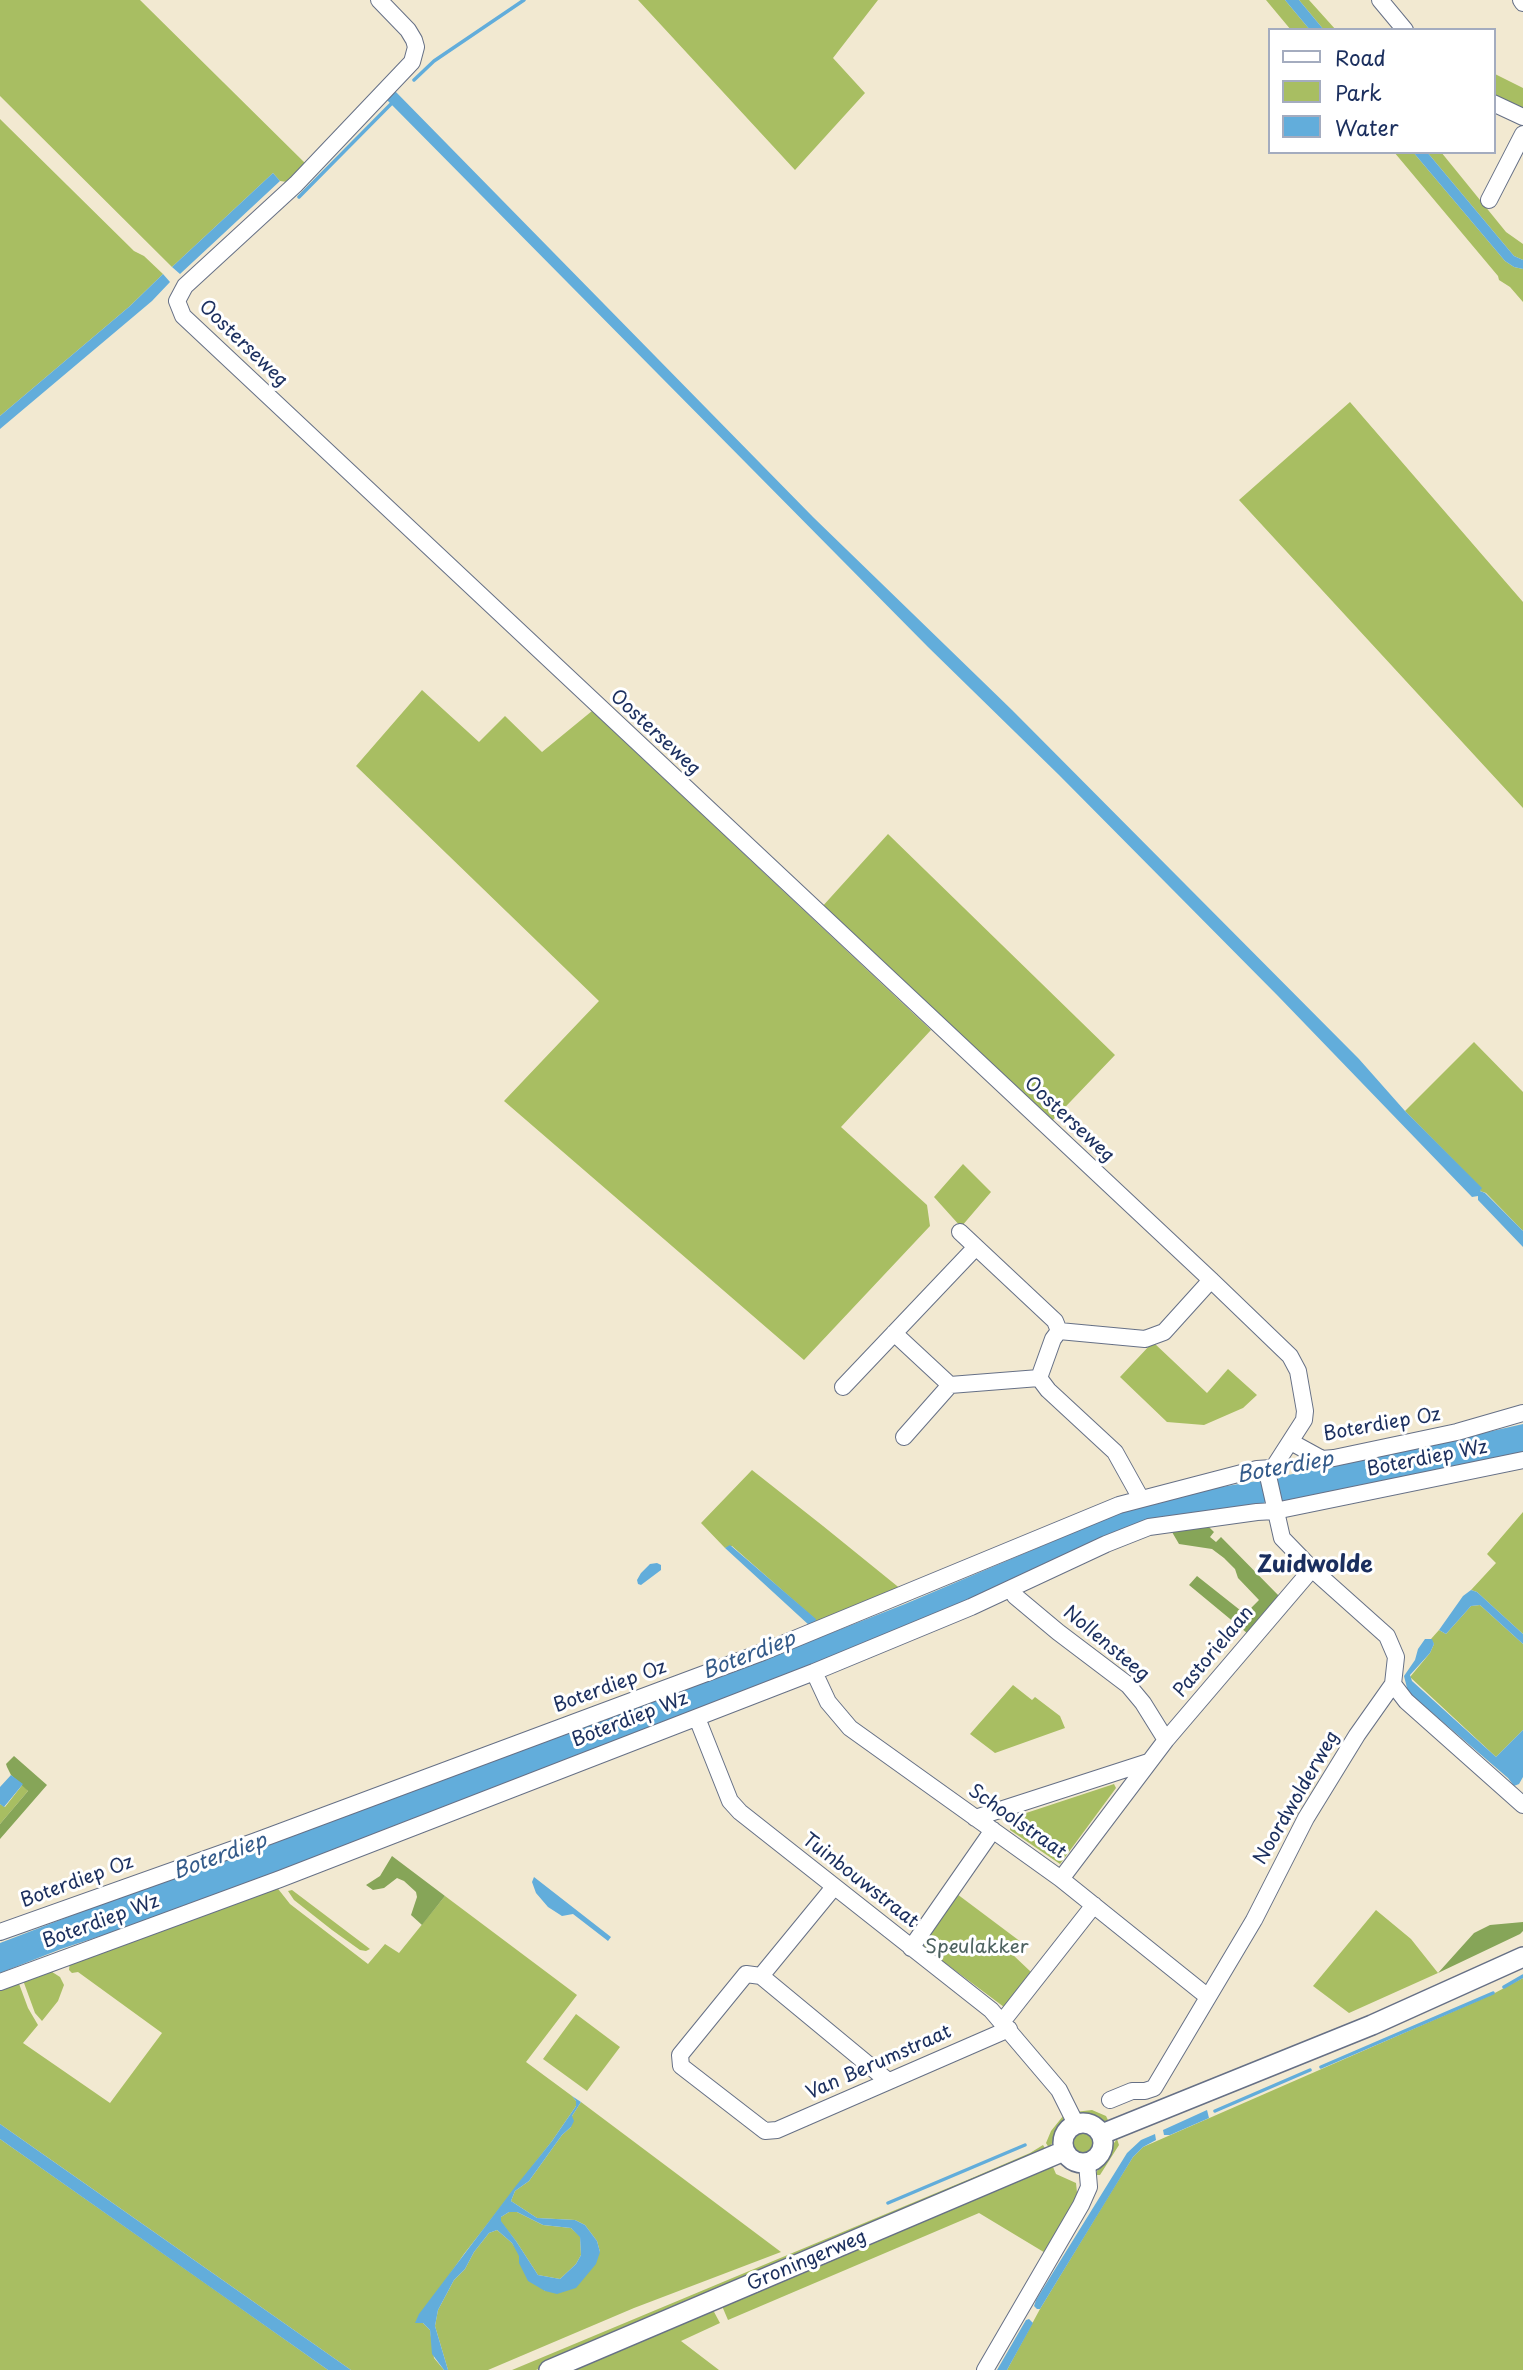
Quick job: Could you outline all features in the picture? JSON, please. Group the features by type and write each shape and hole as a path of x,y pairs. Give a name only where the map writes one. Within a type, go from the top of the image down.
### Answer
{"main road":[{"path":"1102,2134 1372,2025 1523,1957"},
{"path":"1088,2123 1102,2134 1104,2141 1100,2156 1087,2163 1073,2161 1064,2151 1064,2135 1076,2124 1088,2123"},
{"name":"Groningerweg","path":"549,2370 1064,2151"}],"street":[{"name":"Oosterseweg","path":"379,0 414,40 416,47 412,62 296,184 185,286 177,300 183,316 1290,1356 1298,1371 1306,1411 1304,1420 1270,1472"},
{"path":"1380,0 1403,28"},
{"path":"1495,104 1523,117"},
{"path":"1489,200 1523,134"},
{"path":"960,1232 1055,1321 1059,1331"},
{"path":"843,1387 976,1247"},
{"path":"1059,1331 1145,1339 1164,1332 1210,1280"},
{"path":"1039,1378 1053,1339 1059,1331"},
{"path":"894,1333 950,1385"},
{"path":"904,1437 950,1385 1039,1378"},
{"path":"1039,1378 1048,1390 1115,1452 1140,1497"},
{"name":"Boterdiep Oz","path":"1291,1442 1322,1459 1334,1458 1457,1432 1523,1413"},
{"name":"Boterdiep Wz","path":"0,1982 279,1879 814,1672 1149,1527 1275,1509 1523,1460"},
{"name":"Boterdiep Oz","path":"0,1932 256,1841 763,1652 1140,1497 1257,1469 1270,1472"},
{"path":"1270,1472 1282,1538 1312,1569 1387,1636 1396,1657 1393,1684 1406,1701 1523,1805"},
{"name":"Pastorielaan","path":"1061,1879 1148,1762 1312,1569"},
{"name":"Nollensteeg","path":"1011,1589 1015,1596 1047,1623 1128,1685 1143,1703 1166,1740"},
{"name":"Schoolstraat","path":"814,1672 828,1702 850,1728 1061,1879 1208,1997"},
{"name":"Noordwolderweg","path":"1110,2099 1132,2091 1154,2088 1254,1920 1306,1818 1357,1735 1393,1684"},
{"name":"Tuinbouwstraat","path":"697,1718 730,1801 740,1812 991,2010 1059,2090 1076,2124"},
{"path":"975,1818 1148,1762"},
{"path":"911,1948 993,1830"},
{"path":"834,1887 761,1976 888,2081"},
{"path":"1005,2025 1094,1905"},
{"name":"Van Berumstraat","path":"761,1976 746,1974 682,2052 679,2061 681,2066 765,2132 777,2130 888,2081 1005,2025"},
{"path":"985,2370 1081,2205 1089,2186 1087,2163"}],"green space":[{"path":"0,0 140,0 306,164 287,182 280,181 273,173 172,267 0,96"},
{"path":"638,0 878,0 833,58 865,93 795,170"},
{"path":"1266,0 1285,0 1308,28 1289,28"},
{"path":"1299,0 1309,0 1334,28 1322,28"},
{"path":"1495,74 1523,88 1523,110 1495,98"},
{"path":"0,119 134,251 144,256 163,274 130,306 0,416"},
{"path":"1396,154 1415,154 1505,261 1523,269 1523,302"},
{"path":"1429,154 1443,154 1506,232 1523,244 1523,260 1514,256"},
{"path":"1350,402 1523,602 1523,808 1239,500"},
{"path":"422,690 479,742 505,716 542,752 592,711 931,1030 841,1127 927,1205 930,1226 804,1360 504,1101 599,1001 356,766"},
{"path":"888,834 1115,1055 1050,1123 821,908"},
{"path":"1474,1042 1523,1092 1523,1231 1486,1193 1480,1191 1481,1188 1405,1111"},
{"path":"963,1164 991,1192 961,1227 934,1197"},
{"path":"1154,1343 1207,1393 1228,1369 1257,1395 1243,1408 1204,1425 1167,1422 1120,1377"},
{"path":"752,1470 902,1590 815,1622 815,1619 732,1546 725,1548 701,1523"},
{"path":"1523,1512 1523,1634 1477,1592 1471,1590 1496,1563 1487,1554"},
{"path":"1209,1527 1214,1532 1210,1537 1216,1542 1221,1537 1279,1596 1247,1633 1189,1585 1197,1576 1245,1614 1259,1600 1224,1558 1212,1549 1179,1544 1172,1532"},
{"path":"1480,1605 1523,1644 1523,1730 1496,1757 1410,1677 1430,1653 1434,1644 1431,1639 1439,1630 1446,1634 1471,1606"},
{"path":"1013,1685 1060,1716 1065,1728 995,1753 970,1734"},
{"path":"14,1756 47,1785 0,1839 0,1824 28,1791 11,1775 7,1767 6,1764"},
{"path":"23,1784 28,1791 0,1824 0,1804 5,1807"},
{"path":"1114,1784 1116,1788 1060,1864 1010,1830 1011,1818"},
{"path":"392,1856 445,1896 422,1925 411,1915 416,1892 404,1881 397,1878 384,1888 373,1890 366,1885 380,1876"},
{"path":"275,1885 290,1904 368,1964 385,1944 399,1953 445,1896 577,1995 526,2062 572,2096 576,2106 416,2322 423,2323 430,2330 434,2358 444,2370 351,2370 0,2124 0,1988 18,1981 38,2025 23,2043 110,2103 162,2033 78,1972 72,1973 69,1970 70,1961"},
{"path":"292,1890 370,1949 360,1950 332,1930 294,1900 288,1891"},
{"name":"Speulakker","path":"957,1894 1021,1942 1012,1954 1031,1972 1004,2007 921,1945"},
{"path":"1376,1910 1411,1939 1438,1973 1349,2013 1313,1986"},
{"path":"1523,1922 1523,1931 1520,1934 1438,1973 1474,1933 1490,1925"},
{"path":"49,1970 60,1977 64,1985 58,2001 42,2021 35,2013 24,1979"},
{"path":"1523,1978 1523,2370 1007,2370 1040,2309 1113,2189 1133,2157 1143,2147 1491,1995"},
{"path":"576,2014 620,2047 587,2091 543,2059"},
{"path":"581,2102 781,2252 634,2308 488,2370 448,2370 435,2326 438,2310 454,2280 465,2269 489,2233 497,2230 512,2243 545,2291 600,2252 597,2241 585,2225 575,2220 537,2218 511,2201 515,2191 529,2181 562,2135 571,2127 572,2116"},
{"path":"1092,2110 1106,2116 1109,2122 1095,2122 1075,2112"},
{"path":"1063,2116 1064,2125 1049,2148 1046,2143 1051,2131"},
{"path":"1083,2130 1093,2134 1097,2144 1093,2154 1083,2158 1073,2154 1069,2144 1073,2134"},
{"path":"0,2139 205,2283 328,2370 0,2370"},
{"path":"1117,2139 1119,2145 1100,2175 1095,2175 1108,2151"},
{"path":"1043,2145 1046,2150 1011,2169 536,2370 512,2370 972,2178"},
{"path":"1053,2167 1056,2174 1076,2183 1078,2202 1047,2254 979,2213 728,2320 722,2306"},
{"path":"509,2212 517,2212 543,2225 571,2228 580,2236 581,2255 576,2264 560,2279 538,2275 500,2221 501,2217"},
{"path":"713,2310 720,2323 681,2341 719,2370 564,2370"}],"water":[{"path":"1285,0 1299,0 1322,28 1308,28"},
{"path":"395,91 813,517 1012,710 1359,1059 1405,1111 1482,1188 1480,1191 1523,1231 1523,1247 1478,1200 1478,1196 1472,1197 1278,996 387,100"},
{"path":"1415,154 1429,154 1514,256 1523,260 1523,269 1505,261"},
{"path":"273,173 280,181 180,274 172,267"},
{"path":"163,274 170,282 152,301 0,429 0,416 130,306"},
{"path":"1523,1424 1523,1455 1285,1501 1267,1500 1262,1505 1169,1520 840,1657 173,1912 61,1949 0,1973 0,1943 803,1644 905,1604 1155,1498 1373,1458"},
{"path":"730,1545 816,1619 815,1622 810,1626 725,1548"},
{"path":"650,1564 661,1565 661,1570 641,1585 638,1584 641,1573"},
{"path":"1471,1590 1477,1592 1523,1634 1523,1644 1480,1605 1471,1606 1446,1634 1439,1630 1463,1596"},
{"path":"1425,1639 1432,1639 1434,1644 1430,1653 1410,1675 1412,1681 1496,1757 1523,1730 1523,1777 1519,1784 1514,1786 1408,1692 1404,1676"},
{"path":"11,1775 23,1784 4,1807 0,1804 0,1787"},
{"path":"534,1877 611,1937 608,1941 573,1914 562,1916 548,1907 536,1893 532,1882"},
{"path":"572,2096 581,2102 572,2116 574,2121 571,2127 562,2135 529,2181 515,2191 511,2201 537,2218 575,2220 585,2225 597,2241 600,2252 596,2264 576,2288 557,2294 545,2291 528,2281 512,2243 497,2230 489,2233 465,2269 454,2280 438,2310 435,2326 448,2370 444,2370 432,2354 430,2330 423,2323 415,2323 419,2314 552,2141 576,2106","holes":["509,2212 517,2212 543,2225 571,2228 580,2237 581,2255 576,2264 560,2279 538,2275 501,2221 501,2217"]},
{"path":"1207,2110 1209,2118 1170,2135 1164,2135 1163,2130"},
{"path":"0,2124 351,2370 328,2370 0,2139"},
{"path":"1155,2134 1156,2140 1133,2157 1040,2309 1037,2309 1034,2306 1036,2300 1127,2153 1141,2140"},
{"path":"1029,2319 1033,2323 1007,2370 997,2370 1026,2320"}],"waterway":[{"path":"414,80 434,61 524,0"},
{"path":"299,197 391,104"},
{"path":"1504,1987 1523,1976"},
{"path":"1321,2067 1493,1993"},
{"path":"1215,2111 1310,2070"},
{"path":"888,2203 1025,2145"}],"district":[{"name":"Zuidwolde","path":"1315,1566"}],"water label":[{"name":"Boterdiep","path":"1285,1468"},
{"name":"Boterdiep","path":"749,1656"},
{"name":"Boterdiep","path":"220,1857"}]}
